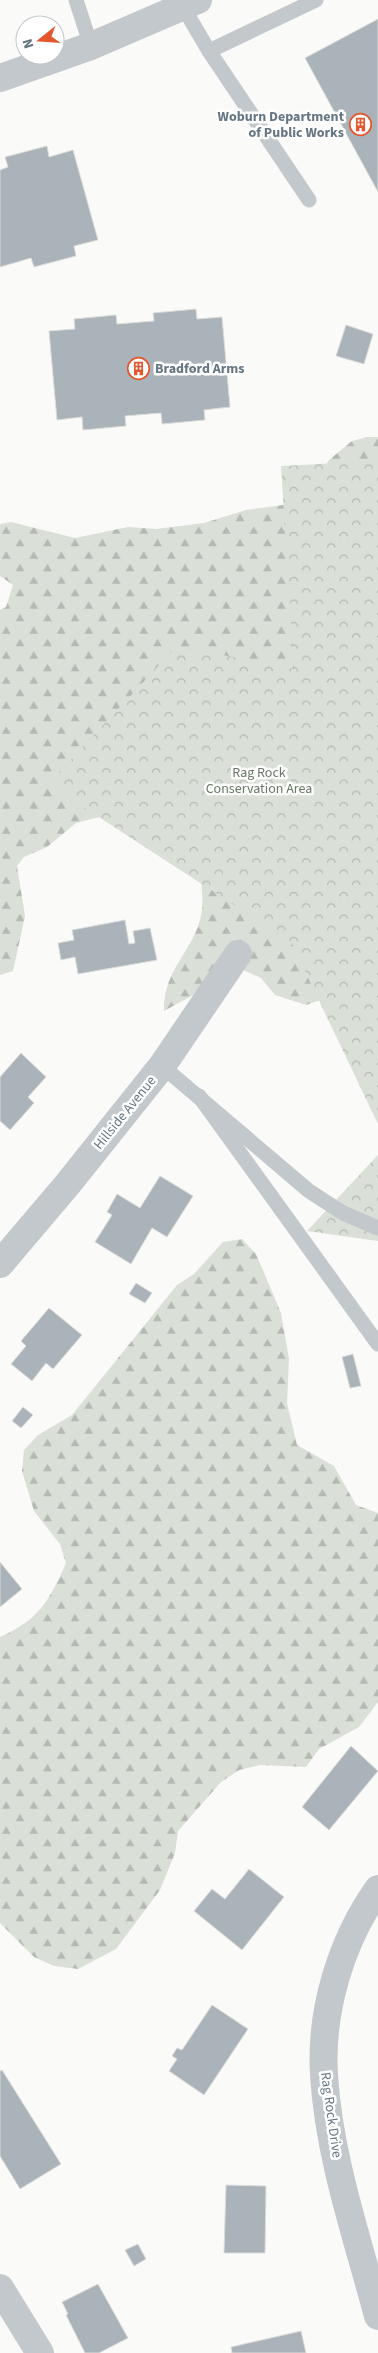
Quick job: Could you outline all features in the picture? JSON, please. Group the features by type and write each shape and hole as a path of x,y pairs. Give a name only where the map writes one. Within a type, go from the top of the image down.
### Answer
{"street":[{"path":"0,78 92,46 190,3"},
{"name":"Hillside Avenue","path":"0,1264 67,1185 162,1066 238,954"},
{"name":"Rag Rock Drive","path":"378,1889 349,1938 333,1986 325,2032 324,2075 331,2128 340,2174 370,2254 378,2316"},
{"path":"0,2288 40,2353"}],"lane":[{"path":"76,0 92,46"},
{"path":"210,51 316,0"},
{"path":"190,3 210,51 309,200"},
{"path":"162,1066 309,1190 342,1213 378,1228"},
{"path":"198,1096 378,1344"}],"green space":[{"path":"367,437 378,437 378,994 362,986 306,1005 275,995 261,978 241,969 164,1011 168,985 196,932 200,920 202,904 201,877 111,814 76,823 47,847 24,857 17,866 25,916 13,971 0,975 0,610 6,607 13,585 0,576 0,524 11,522 75,538 128,527 156,529 204,523 246,510 290,504 305,496 329,460 352,441"},
{"name":"Rag Rock Conservation Area","path":"378,461 378,1124 291,942 48,784 177,646 294,669 281,466"},
{"path":"378,1155 378,1241 307,1231"},
{"path":"242,1239 256,1254 281,1313 289,1359 287,1403 297,1445 334,1466 356,1505 378,1513 378,1702 359,1727 319,1749 306,1767 260,1765 239,1770 221,1782 178,1831 175,1853 160,1890 116,1949 78,1969 54,1966 34,1957 0,1923 0,1637 24,1624 34,1616 48,1599 66,1563 60,1544 34,1511 22,1471 24,1450 38,1435 72,1415 177,1285 194,1274 223,1242"}],"building":[{"name":"Woburn Department of Public Works","path":"378,19 378,192 305,58"},
{"path":"47,146 49,157 73,150 98,240 74,246 76,256 34,267 31,258 0,267 0,170 8,167 5,157"},
{"name":"Bradford Arms","path":"196,309 197,319 222,317 230,407 204,410 205,420 162,424 161,413 125,416 126,426 83,430 82,417 57,420 49,331 75,329 74,319 116,315 117,324 154,321 153,313"},
{"path":"346,325 373,334 364,364 336,356"},
{"path":"125,920 129,944 135,943 133,931 150,928 157,960 78,974 75,957 61,960 58,943 74,940 72,930"},
{"path":"21,1053 46,1077 28,1097 34,1103 10,1130 0,1121 0,1077"},
{"path":"160,1176 193,1196 167,1237 152,1228 131,1264 95,1242 112,1215 107,1212 117,1194 140,1208"},
{"path":"136,1283 152,1293 145,1303 129,1294"},
{"path":"49,1308 82,1335 53,1369 46,1363 32,1381 11,1364 26,1346 21,1341"},
{"path":"353,1354 361,1386 350,1388 342,1357"},
{"path":"23,1407 33,1415 21,1428 12,1421"},
{"path":"0,1562 22,1589 0,1607"},
{"path":"351,1746 378,1771 329,1830 302,1807"},
{"path":"249,1869 284,1897 242,1950 194,1911 212,1889 225,1899"},
{"path":"212,2005 248,2029 204,2095 169,2071 177,2059 172,2056 177,2048 182,2050"},
{"path":"2,2070 61,2164 20,2189 0,2156 0,2071"},
{"path":"226,2185 266,2186 265,2253 224,2253"},
{"path":"138,2244 146,2259 134,2266 125,2250"},
{"path":"98,2284 128,2338 99,2353 85,2353 66,2315 68,2314 62,2302"},
{"path":"301,2331 306,2353 232,2353 231,2347"}],"place":[{"name":"Woburn Department of Public Works","path":"360,125"},
{"name":"Bradford Arms","path":"139,369"}]}
